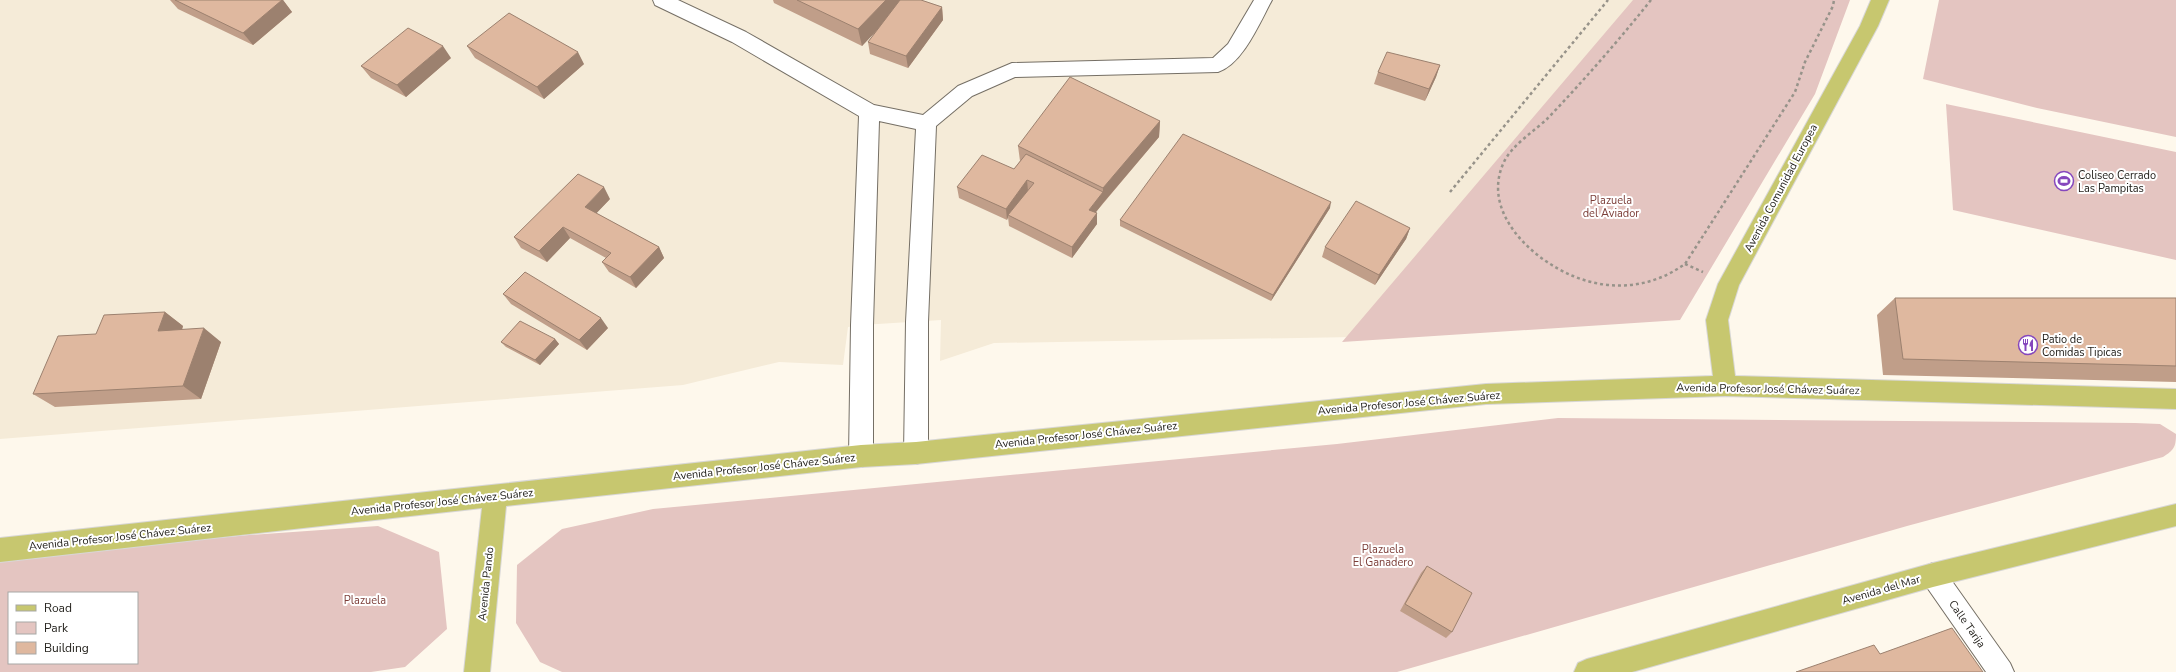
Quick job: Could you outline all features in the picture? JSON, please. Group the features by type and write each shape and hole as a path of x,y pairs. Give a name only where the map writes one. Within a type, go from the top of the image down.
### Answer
{"main road":[{"name":"Avenida Comunidad Europea","path":"1725,386 1717,320 1729,284 1869,26 1880,0"},
{"name":"Avenida Profesor José Chávez Suárez","path":"0,550 861,456 916,453 1486,394 1725,386 2176,399"},
{"name":"Avenida Pando","path":"477,672 495,496"},
{"name":"Avenida del Mar","path":"1587,672 1933,575 2176,515"}],"street":[{"path":"662,0 739,37 869,112 926,123"},
{"path":"916,453 917,322 926,123 965,90 1012,70 1035,68 1218,65 1235,49 1263,0"},
{"path":"861,456 862,325 869,112"},
{"name":"Calle Tarija","path":"1933,575 2001,672"}],"path":[{"path":"1450,192 1608,0"},
{"path":"1651,0 1548,118 1504,162 1499,178 1499,197 1505,216 1515,234 1526,246 1551,265 1574,277 1599,283 1624,285 1647,283 1668,276 1685,264 1795,92 1804,62 1833,6 1834,0"}],"shaded area":[{"path":"0,0 1638,0 1354,337 994,343 940,361 941,320 862,325 848,327 843,365 779,362 683,385 0,439"}],"green space":[{"name":"Plazuela del Aviador","path":"1633,0 1850,0 1815,94 1680,320 1342,342"},
{"path":"1939,0 2176,0 2176,137 2037,108 1923,79"},
{"name":"Coliseo Cerrado Las Pampitas","path":"1946,104 2176,152 2176,260 1953,210"},
{"name":"Plazuela El Ganadero","path":"1558,418 2135,423 2160,424 2176,434 2176,438 2174,448 2163,457 1907,526 1397,672 562,672 540,662 516,623 517,565 562,529 653,509 1337,444"},
{"name":"Plazuela","path":"378,526 439,552 447,629 405,667 371,672 0,672 0,558 249,535"}],"building":[{"path":"175,0 282,0 243,33"},
{"path":"797,0 886,0 858,29"},
{"path":"900,0 921,0 942,7 906,56 868,42"},
{"path":"509,13 578,52 537,87 467,46"},
{"path":"408,28 443,46 397,85 361,66"},
{"path":"1387,52 1440,65 1429,89 1378,72"},
{"path":"1070,77 1160,121 1103,188 1018,146"},
{"path":"1183,134 1331,202 1273,295 1120,220"},
{"path":"1026,154 1103,192 1089,210 1097,213 1072,247 1008,215 1034,183 1027,180 1006,209 957,187 982,155 1014,169"},
{"path":"578,174 604,187 585,207 659,247 630,277 602,262 611,253 563,227 539,251 514,237"},
{"path":"1356,201 1410,228 1379,275 1325,247"},
{"path":"525,272 601,318 579,340 503,294"},
{"name":"Patio de Comidas Tipicas","path":"1895,298 2176,298 2176,366 1903,359"},
{"path":"165,312 158,331 204,328 183,386 33,394 58,336 96,334 104,315"},
{"path":"520,321 555,339 535,360 501,342"},
{"path":"1427,566 1472,593 1452,632 1405,604"},
{"path":"1952,628 1983,672 1796,672 1874,645 1880,654"}],"place":[{"name":"Coliseo Cerrado Las Pampitas","path":"2064,181"},
{"name":"Patio de Comidas Tipicas","path":"2028,345"}]}
